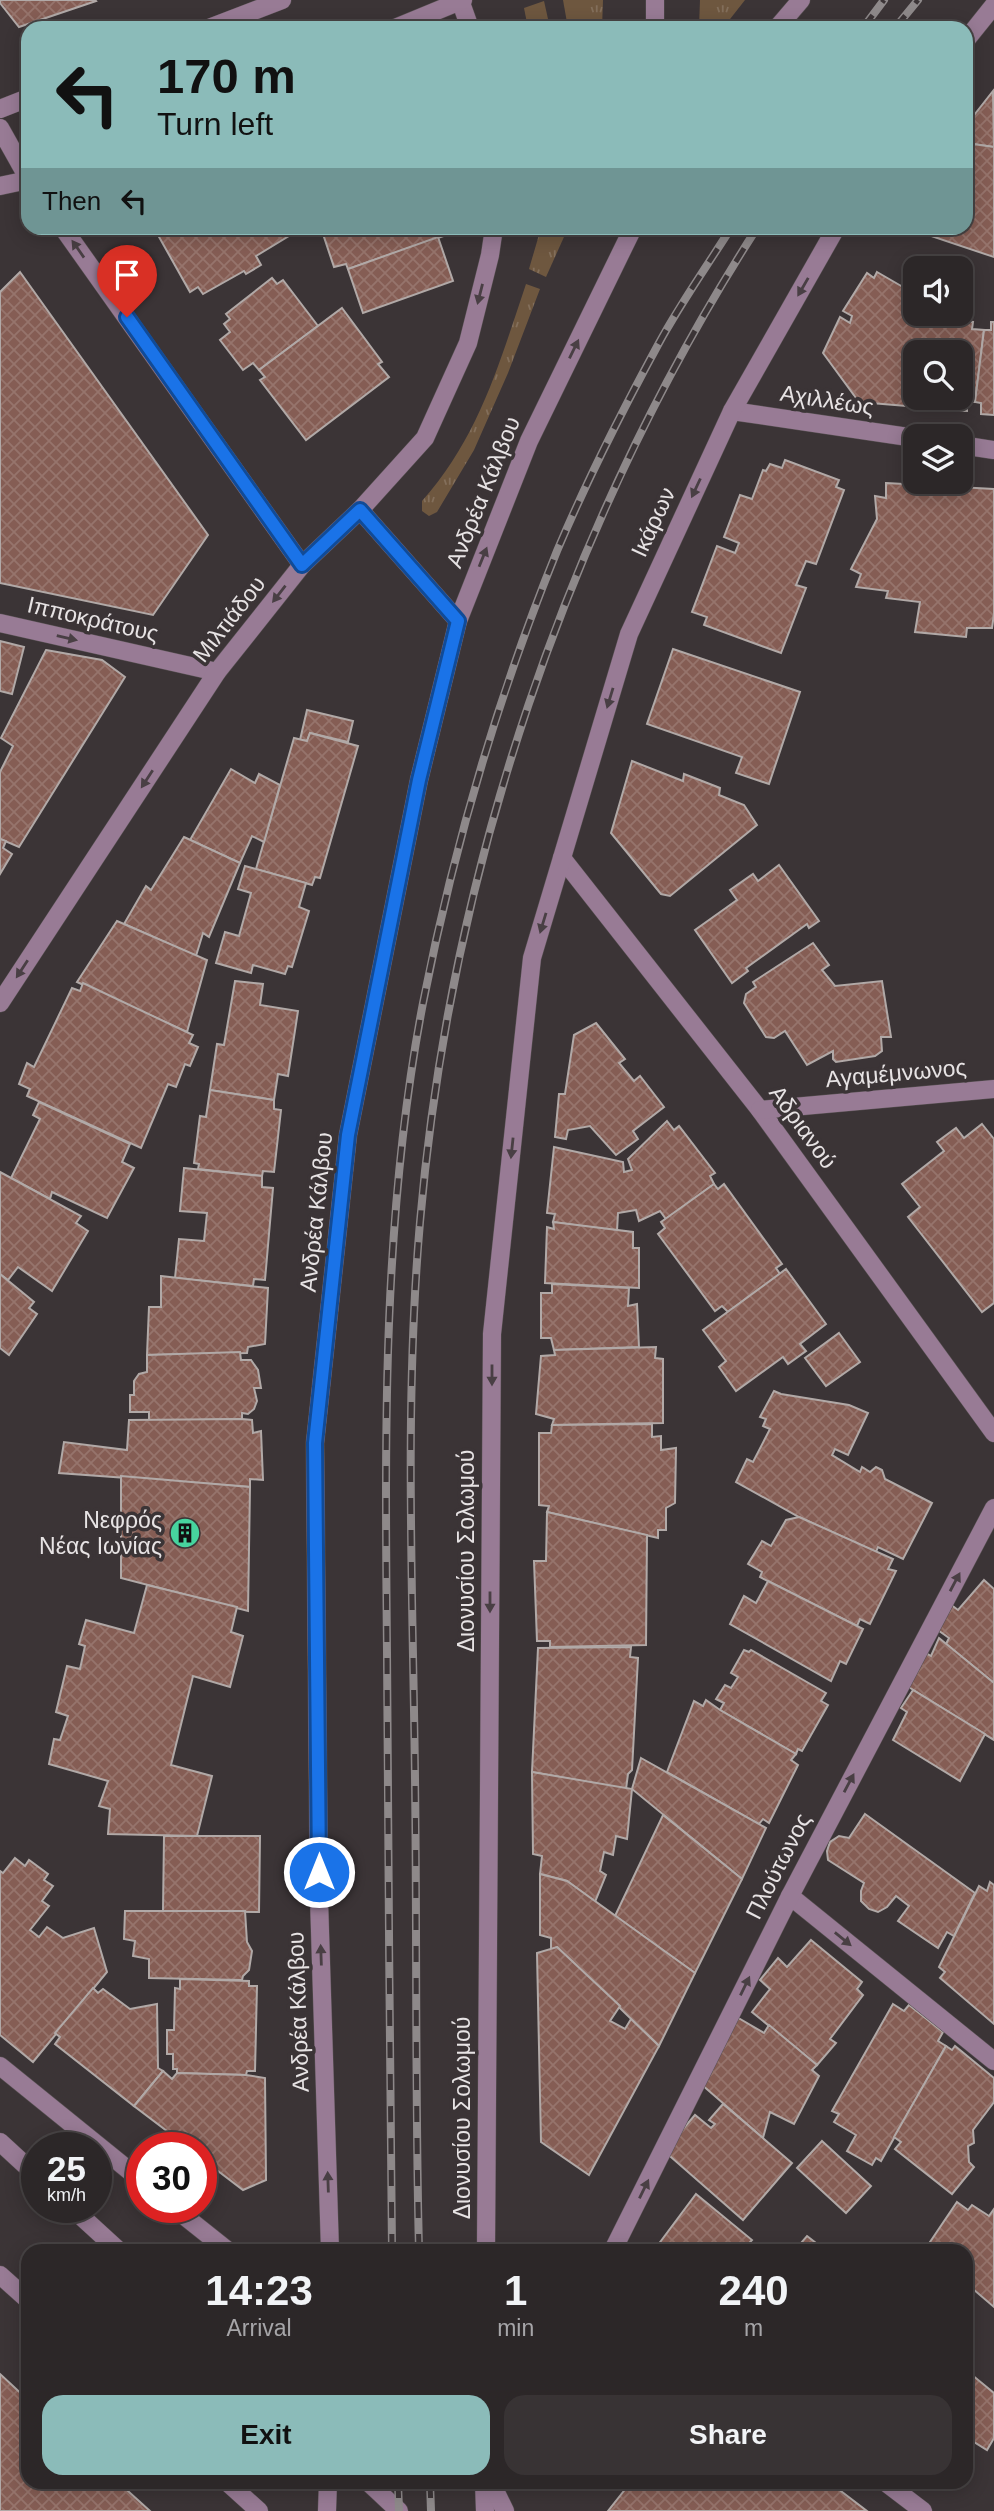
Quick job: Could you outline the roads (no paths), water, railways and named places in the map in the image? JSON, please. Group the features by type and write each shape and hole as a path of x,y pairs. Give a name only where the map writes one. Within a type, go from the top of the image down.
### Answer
{"street":[{"path":"227,21 282,0"},
{"path":"412,21 461,0 468,21"},
{"path":"655,0 655,21"},
{"path":"784,21 801,0"},
{"path":"973,31 994,5"},
{"path":"0,109 21,101"},
{"path":"0,128 21,166"},
{"path":"0,186 21,181"},
{"path":"68,235 302,565"},
{"name":"Μιλτιάδου","path":"0,1003 216,672 302,565 360,510 425,438 468,343 493,235"},
{"name":"Ανδρέα Κάλβου","path":"330,2244 319,1899 315,1443 348,1135 419,780 458,621 529,441 631,235"},
{"name":"Ικάρων","path":"562,858 629,634 732,411 832,235"},
{"name":"Αχιλλέως","path":"732,411 903,436"},
{"path":"973,447 994,450"},
{"path":"360,510 458,621"},
{"name":"Ιπποκράτους","path":"0,623 216,672"},
{"name":"Αδριανού","path":"562,858 760,1110 994,1433"},
{"name":"Διονυσίου Σολωμού","path":"486,2244 492,1334 532,958 562,858"},
{"name":"Αγαμέμνωνος","path":"760,1110 994,1089"},
{"name":"Πλούτωνος","path":"616,2244 790,1896 994,1508"},
{"path":"790,1896 994,2062"},
{"path":"0,2066 126,2168"},
{"path":"0,2142 21,2161"},
{"path":"88,2223 111,2244"},
{"path":"193,2223 219,2244"},
{"path":"0,2275 21,2294"},
{"path":"235,2489 259,2511"},
{"path":"327,2511 328,2489"},
{"path":"375,2489 399,2511"},
{"path":"484,2489 485,2511"},
{"path":"494,2489 505,2511"},
{"path":"894,2489 923,2511"}],"railway":[{"path":"868,21 884,0"},
{"path":"901,21 918,0"},
{"path":"392,2244 386,1571 389,1326 400,1164 423,1003 448,888 479,774 515,661 557,551 618,420 645,369 676,314 727,235"},
{"path":"419,2244 411,1430 415,1291 435,1091 459,961 490,832 528,705 575,580 628,459 689,341 753,235"},
{"path":"398,2489 399,2511"},
{"path":"430,2489 431,2511"}],"place":[{"name":"Νεφρός Νέας Ιωνίας","path":"185,1533"}]}
